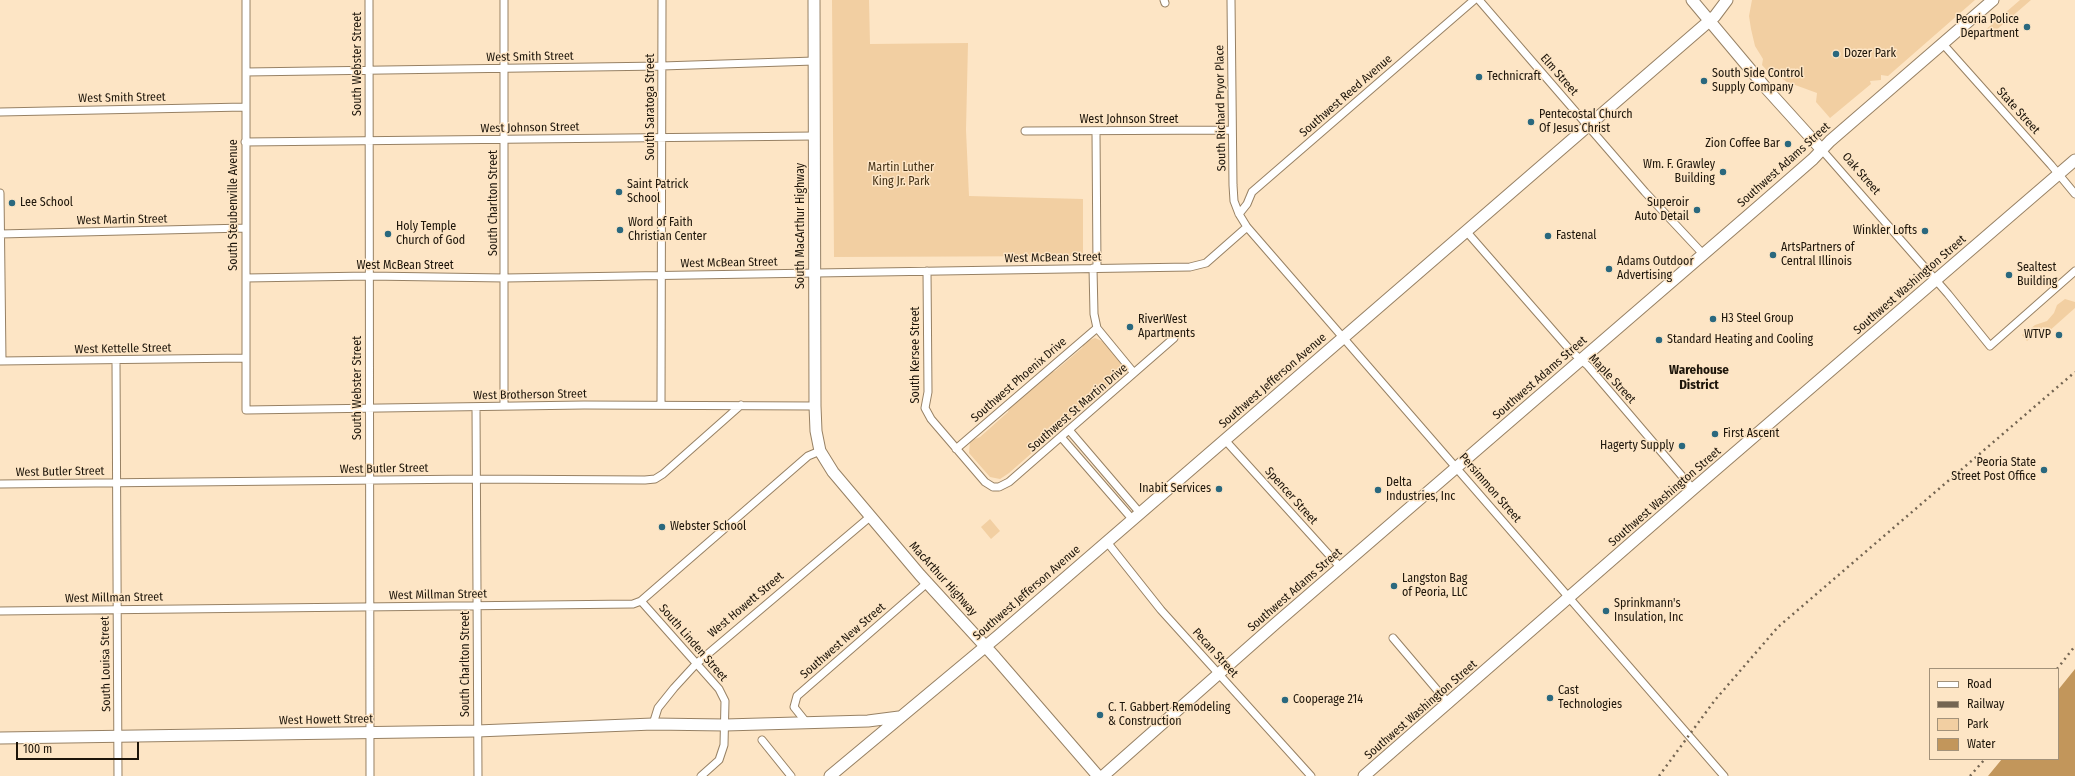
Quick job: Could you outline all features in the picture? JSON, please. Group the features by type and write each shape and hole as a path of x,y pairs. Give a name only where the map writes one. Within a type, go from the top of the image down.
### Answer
{"main road":[{"name":"South MacArthur Highway","path":"814,0 815,406 816,430 820,451"},
{"name":"Oak Street","path":"1692,0 1708,21 1797,124 1822,150"},
{"name":"Southwest Jefferson Avenue","path":"830,776 986,646 1344,337 1708,21 1726,0"},
{"name":"Southwest Adams Street","path":"1103,776 1340,567 1703,254 1822,150 1830,141 1993,0"},
{"name":"Southwest Washington Street","path":"1364,776 1449,704 1569,596 2075,160"},
{"name":"MacArthur Highway","path":"820,451 828,467 927,583 986,646 1098,776"},
{"name":"West Howett Street","path":"0,738 477,730 653,724 725,725 868,721 900,717"}],"street":[{"name":"South Steubenville Avenue","path":"246,0 246,410"},
{"name":"South Webster Street","path":"369,0 370,776"},
{"name":"South Charlton Street","path":"504,0 504,406"},
{"name":"South Saratoga Street","path":"661,405 662,0"},
{"name":"South Richard Pryor Place","path":"1231,0 1234,201 1239,214"},
{"name":"Southwest Reed Avenue","path":"1239,214 1247,204 1252,192 1474,0"},
{"name":"Elm Street","path":"1479,0 1587,125 1703,254"},
{"name":"State Street","path":"1942,44 2059,174 2075,194"},
{"name":"West Smith Street","path":"246,72 369,69 662,66 814,61"},
{"name":"West Smith Street","path":"0,112 245,107"},
{"name":"West Johnson Street","path":"1026,131 1096,132 1232,130"},
{"path":"1096,132 1094,314 1097,328 1134,373"},
{"name":"West Johnson Street","path":"245,142 814,136"},
{"name":"Oak Street","path":"1822,150 1936,280 1990,346 2075,271"},
{"path":"0,193 1,361"},
{"name":"Persimmon Street","path":"1239,214 1248,228 1457,466 1724,776"},
{"name":"West Martin Street","path":"0,234 245,228"},
{"name":"West McBean Street","path":"246,278 369,276 505,278 1095,268 1190,268 1206,262 1248,228"},
{"name":"Maple Street","path":"1466,231 1568,348 1593,372 1693,489"},
{"name":"South Kersee Street","path":"927,271 928,392 925,408 930,419 985,482 993,487"},
{"name":"Southwest Phoenix Drive","path":"956,449 1097,328"},
{"name":"Southwest St Martin Drive","path":"993,487 999,487 1009,482 1174,338"},
{"name":"West Kettelle Street","path":"1,361 246,358"},
{"name":"South Louisa Street","path":"116,360 118,776"},
{"name":"West Butler Street","path":"0,484 476,479 622,481 655,479 663,474 741,405"},
{"name":"West Brotherson Street","path":"246,410 504,406 815,406"},
{"name":"South Charlton Street","path":"476,407 478,776"},
{"path":"1069,430 1137,516"},
{"path":"1061,437 1137,516"},
{"name":"Spencer Street","path":"1225,440 1340,567"},
{"name":"West Millman Street","path":"0,611 370,606 622,605 641,601 808,456 820,451"},
{"name":"West Howett Street","path":"653,724 658,708 696,664 871,516"},
{"name":"Pecan Street","path":"1107,542 1161,610 1311,776"},
{"name":"Southwest New Street","path":"806,722 794,707 797,696 927,583"},
{"name":"South Linden Street","path":"641,601 719,689 725,701 725,725"},
{"path":"1393,638 1449,704"},
{"path":"701,776 719,760 724,745 725,725"},
{"path":"762,740 791,776"}],"green space":[{"name":"Martin Luther King Jr. Park","path":"832,0 869,0 870,44 968,43 966,130 969,196 1083,199 1083,256 834,257"},
{"name":"Dozer Park","path":"1752,0 1975,0 1888,76 1881,75 1881,80 1870,81 1871,84 1830,118 1816,102 1817,93 1787,82 1773,72 1770,74 1762,65 1763,59 1755,46 1749,16"},
{"path":"2020,0 2031,0 1987,38 1983,32"},
{"path":"2065,299 2075,302 2075,308 2048,332 2043,327 2027,341 2022,335 2035,325 2047,321 2054,313 2057,305"},
{"path":"1095,338 1104,342 1121,362 1123,370 1119,377 1073,417 1067,418 1051,432 1049,438 1009,473 1000,479 990,477 969,453 970,441 980,437 1008,412 1009,408 1082,348 1085,342"},
{"path":"990,519 1000,531 991,539 981,527"}],"water":[{"path":"2075,669 2075,776 1988,776 2001,760 2059,760 2059,689"}],"railway":[{"path":"1659,776 1715,700 1778,627 2075,372"},
{"path":"2058,668 2075,646"},
{"path":"1970,776 1984,760"}],"place":[{"name":"Peoria Police Department","path":"2027,27"},
{"name":"Dozer Park","path":"1836,54"},
{"name":"Technicraft","path":"1479,77"},
{"name":"South Side Control Supply Company","path":"1704,81"},
{"name":"Pentecostal Church Of Jesus Christ","path":"1531,122"},
{"name":"Zion Coffee Bar","path":"1788,144"},
{"name":"Wm. F. Grawley Building","path":"1723,172"},
{"name":"Saint Patrick School","path":"619,192"},
{"name":"Lee School","path":"12,203"},
{"name":"Superoir Auto Detail","path":"1697,210"},
{"name":"Word of Faith Christian Center","path":"620,230"},
{"name":"Winkler Lofts","path":"1925,231"},
{"name":"Holy Temple Church of God","path":"388,234"},
{"name":"Fastenal","path":"1548,236"},
{"name":"ArtsPartners of Central Illinois","path":"1773,255"},
{"name":"Adams Outdoor Advertising","path":"1609,269"},
{"name":"Sealtest Building","path":"2009,275"},
{"name":"H3 Steel Group","path":"1713,319"},
{"name":"RiverWest Apartments","path":"1130,327"},
{"name":"WTVP","path":"2059,335"},
{"name":"Standard Heating and Cooling","path":"1659,340"},
{"name":"First Ascent","path":"1715,434"},
{"name":"Hagerty Supply","path":"1682,446"},
{"name":"Peoria State Street Post Office","path":"2044,470"},
{"name":"Inabit Services","path":"1219,489"},
{"name":"Delta Industries, Inc","path":"1378,490"},
{"name":"Webster School","path":"662,527"},
{"name":"Langston Bag of Peoria, LLC","path":"1394,586"},
{"name":"Sprinkmann's Insulation, Inc","path":"1606,611"},
{"name":"Cast Technologies","path":"1550,698"},
{"name":"Cooperage 214","path":"1285,700"},
{"name":"C. T. Gabbert Remodeling & Construction","path":"1100,715"}],"district":[{"name":"Warehouse District","path":"1699,378"}]}
